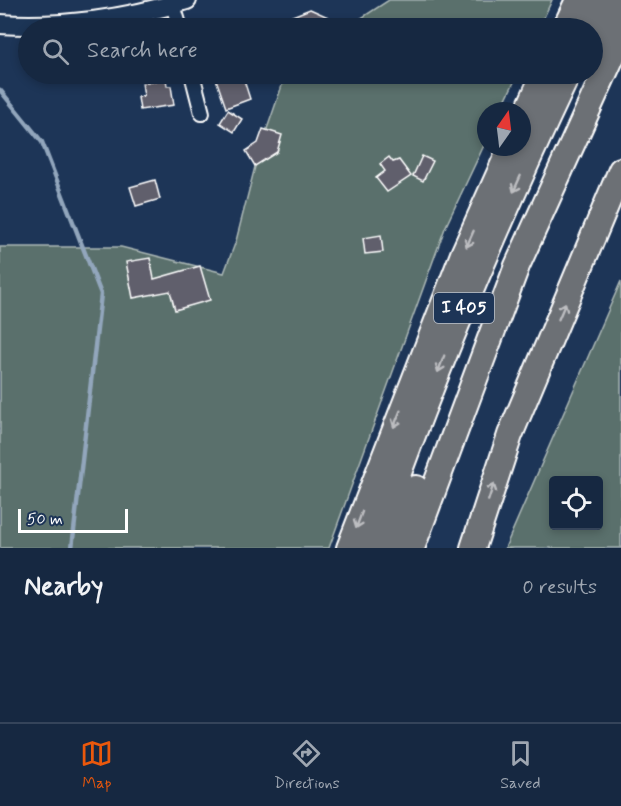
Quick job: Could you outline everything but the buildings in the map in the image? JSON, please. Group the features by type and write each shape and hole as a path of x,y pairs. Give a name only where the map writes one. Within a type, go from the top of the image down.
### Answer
{"highway":[{"path":"570,18 578,0"},
{"path":"594,18 602,0"},
{"path":"603,41 621,3"},
{"name":"I 405","path":"603,77 621,37"},
{"path":"531,103 540,84"},
{"name":"I 405","path":"372,548 446,351 510,200 563,84"},
{"name":"I 405","path":"394,548 501,270 584,84"},
{"name":"I 405","path":"412,548 517,266 600,84"},
{"name":"I 405","path":"349,548 454,276 507,156"},
{"path":"472,548 510,435 621,170"}],"main road":[{"path":"94,18 180,2"},
{"path":"0,24 18,24"}],"street":[{"path":"180,2 180,18"},
{"path":"195,84 202,113"}],"green space":[{"path":"389,0 552,0 544,18 361,18"},
{"path":"283,84 513,84 504,102 477,102 477,156 479,156 445,228 329,548 0,548 0,247 121,247 224,273 236,241 258,155"},
{"path":"621,281 621,548 505,548"}],"waterway":[{"path":"0,90 42,142 101,294 72,548"}]}
